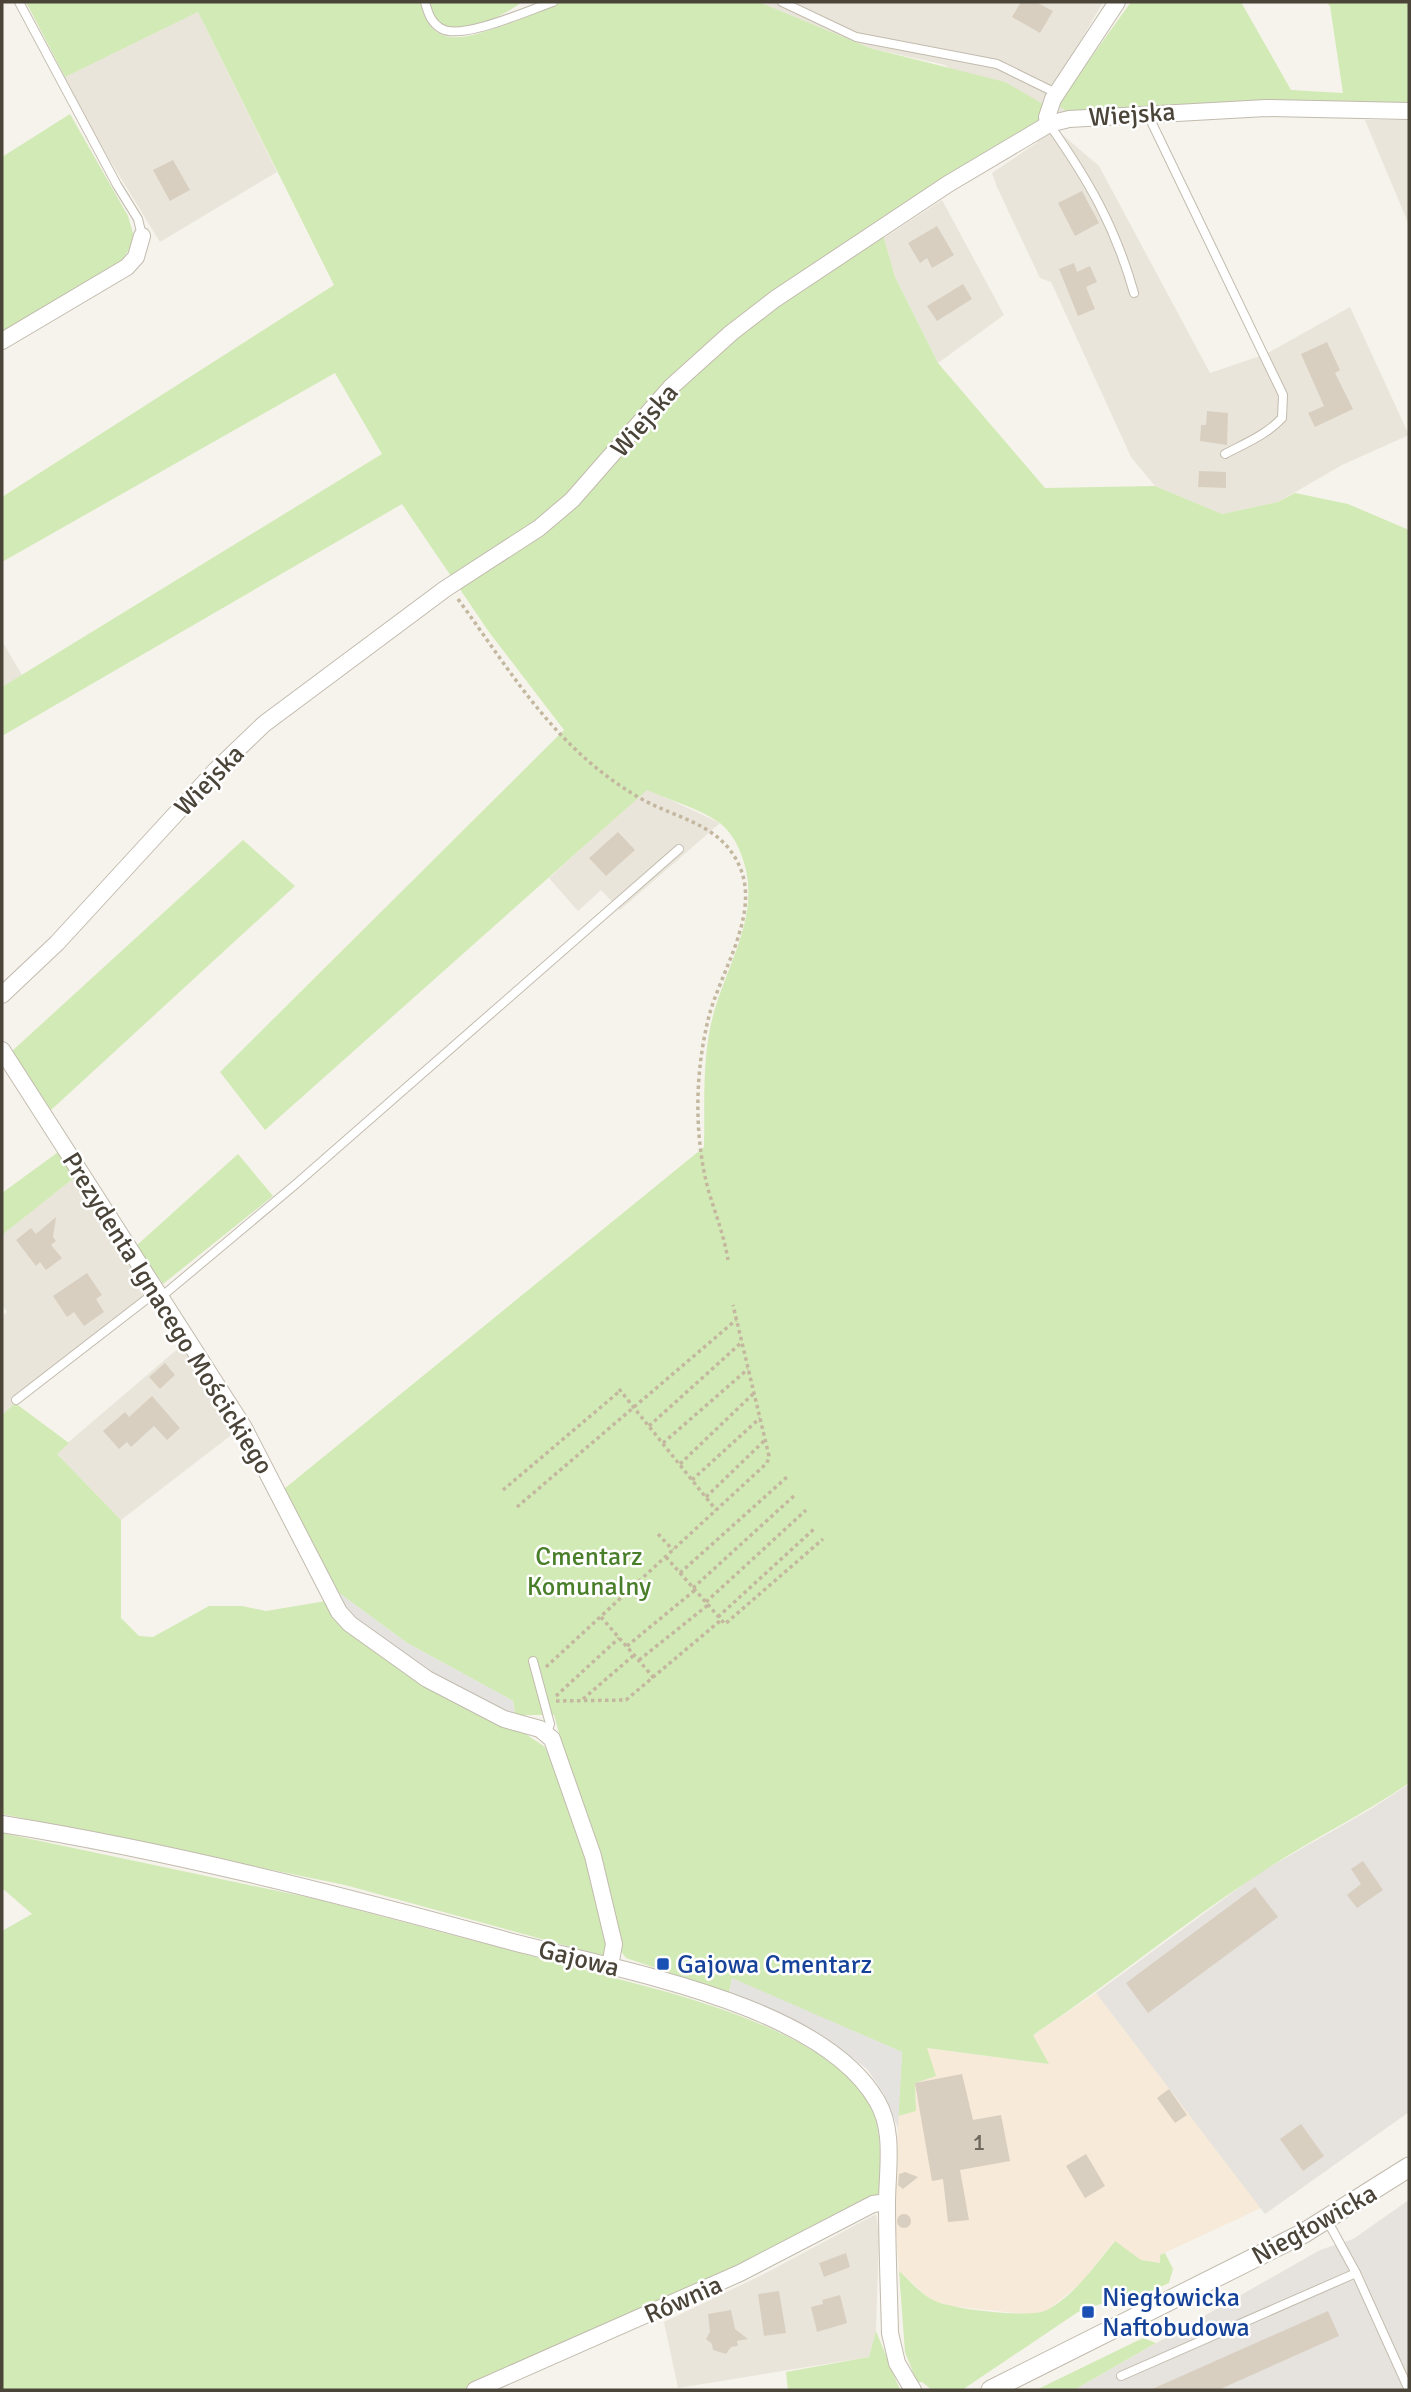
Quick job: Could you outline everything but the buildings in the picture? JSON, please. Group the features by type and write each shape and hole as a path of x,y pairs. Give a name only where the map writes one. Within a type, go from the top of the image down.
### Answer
{"street":[{"path":"1049,124 1049,109 1056,93 1117,2"},
{"name":"Wiejska","path":"2,995 57,943 216,770 264,724 448,586 539,528 572,500 671,387 731,333 775,299 948,184 1049,124 1069,119 1146,112 1266,108 1409,111"},
{"path":"2,341 127,267 136,257 142,236"},
{"name":"Prezydenta Ignacego Mościckiego","path":"2,1050 250,1439 326,1590 344,1618 427,1679 504,1719 547,1733"},
{"path":"547,1733 555,1745 593,1856 614,1944 610,1966"},
{"name":"Gajowa","path":"2,1824 120,1846 325,1891 610,1966 685,1987 768,2018 821,2046 847,2066 872,2092 886,2121 890,2333 897,2362 913,2390"},
{"name":"Niegłowicka","path":"991,2390 1327,2220 1409,2167"},
{"name":"Równia","path":"475,2390 740,2273 873,2204 887,2202"}],"lane":[{"path":"19,2 138,219 142,236"},
{"path":"425,2 430,18 443,30 451,32 472,30 553,2"},
{"path":"782,2 856,37 997,64 1056,93"},
{"path":"1146,112 1283,395 1282,418 1264,435 1225,454"},
{"path":"1049,124 1094,191 1120,245 1134,293"},
{"path":"16,1400 159,1294 306,1176 679,849"},
{"path":"533,1661 550,1724 547,1733"},
{"path":"1327,2220 1356,2273 1409,2390"},
{"path":"1121,2376 1356,2273"}],"path":[{"path":"448,586 553,730 631,793 705,827 725,844 740,865 745,896 743,917 708,1019 700,1076 698,1122 708,1189 728,1260"},
{"path":"537,1676 767,1463 769,1456 733,1305"},
{"path":"517,1507 736,1320"},
{"path":"649,1426 742,1342"},
{"path":"663,1443 748,1369"},
{"path":"503,1490 620,1389 716,1510"},
{"path":"680,1464 754,1393"},
{"path":"692,1480 760,1418"},
{"path":"706,1497 765,1440"},
{"path":"680,1573 787,1477"},
{"path":"627,1646 694,1589 796,1494"},
{"path":"639,1660 707,1604 806,1510"},
{"path":"619,1638 551,1701 626,1700 720,1618 814,1529"},
{"path":"658,1534 673,1550"},
{"path":"666,1557 725,1624 823,1539"},
{"path":"601,1617 654,1678"},
{"path":"581,1700 634,1655"}],"shaded area":[{"path":"759,2 1103,2 1058,80 1081,120 1058,131 1099,166 1210,373 1266,354 1350,307 1409,435 1342,465 1278,502 1222,514 1155,486 1131,457 1051,282 1040,278 992,173 1038,142 945,65 870,48"},
{"path":"198,12 277,172 160,242 60,79"},
{"path":"1365,120 1409,120 1409,225"},
{"path":"942,200 1004,315 938,363 895,277 884,238"},
{"path":"2,641 22,675 2,687"},
{"path":"647,789 720,823 620,910 601,890 578,911 549,878"},
{"path":"79,1174 151,1290 12,1399 15,1403 2,1415 2,1317 7,1312 2,1304 2,1235"},
{"path":"188,1340 243,1426 121,1520 56,1453"},
{"path":"339,1593 407,1643 513,1701 515,1715 501,1711 430,1674 357,1621 345,1609"},
{"path":"1409,1784 1409,2112 1265,2214 1096,1993 1259,1873 1371,1809"},
{"path":"732,1978 902,2052 898,2128 884,2094 867,2069 820,2034 729,1993"},
{"path":"1096,1993 1261,2208 1160,2255 1161,2263 1141,2260 1114,2241 1081,2283 1048,2310 1035,2315 951,2306 931,2300 899,2271 895,2223 898,2116 916,2111 915,2083 926,2048 1048,2064 1033,2035"},
{"path":"1409,2200 1409,2390 1074,2390 1320,2250 1353,2239"},
{"path":"876,2214 879,2233 876,2331 869,2357 678,2388 664,2322 764,2274"}],"green space":[{"name":"Cmentarz Komunalny","path":"26,2 420,2 432,28 450,37 461,37 514,22 555,2 759,2 870,48 1005,82 1043,104 1042,121 878,227 884,238 895,277 938,363 1045,488 1155,486 1222,514 1278,502 1295,493 1348,504 1409,530 1409,1783 1230,1893 1033,2035 1049,2064 927,2048 936,2076 915,2083 916,2111 898,2116 902,2052 732,1979 729,1993 626,1958 620,1950 554,1715 515,1715 513,1701 407,1643 339,1593 284,1489 704,1147 708,1039 717,1003 740,940 748,898 747,876 737,846 720,823 647,790 265,1130 220,1072 564,730 489,632 402,504 2,736 2,687 382,454 335,373 2,562 2,497 334,285 198,12 65,77"},
{"path":"428,2 522,2 484,23 453,28 441,23"},
{"path":"1131,2 1241,2 1291,90 1343,93 1330,6 1326,2 1409,2 1409,105 1071,114 1057,105"},
{"path":"70,114 128,216 135,240 121,262 2,338 2,157"},
{"path":"243,840 295,886 51,1110 11,1052"},
{"path":"61,1150 79,1174 2,1235 2,1193"},
{"path":"238,1154 273,1196 163,1284 136,1246"},
{"path":"15,1403 69,1443 57,1454 121,1520 121,1618 139,1636 153,1637 209,1606 242,1606 266,1611 326,1601 545,1747 580,1833 607,1945 607,1957 345,1885 2,1814 2,1415"},
{"path":"2,1833 316,1899 671,1993 756,2022 815,2052 840,2070 861,2091 877,2124 880,2144 880,2196 770,2252 463,2390 2,2390 2,1931 32,1914 2,1888"},
{"path":"1115,2241 1141,2260 1160,2263 1160,2255 1165,2253 1173,2269 1169,2283 1145,2294 1109,2301 1078,2312 962,2390 932,2390 922,2382 917,2382 905,2352 899,2271 922,2293 940,2303 989,2312 1038,2313 1067,2296"},
{"path":"876,2331 900,2390 788,2390 786,2372 869,2357"},
{"path":"1143,2338 1156,2343 1074,2390 1036,2390"}],"place":[{"name":"Gajowa Cmentarz","path":"663,1964"},
{"name":"Niegłowicka Naftobudowa","path":"1088,2312"}]}
